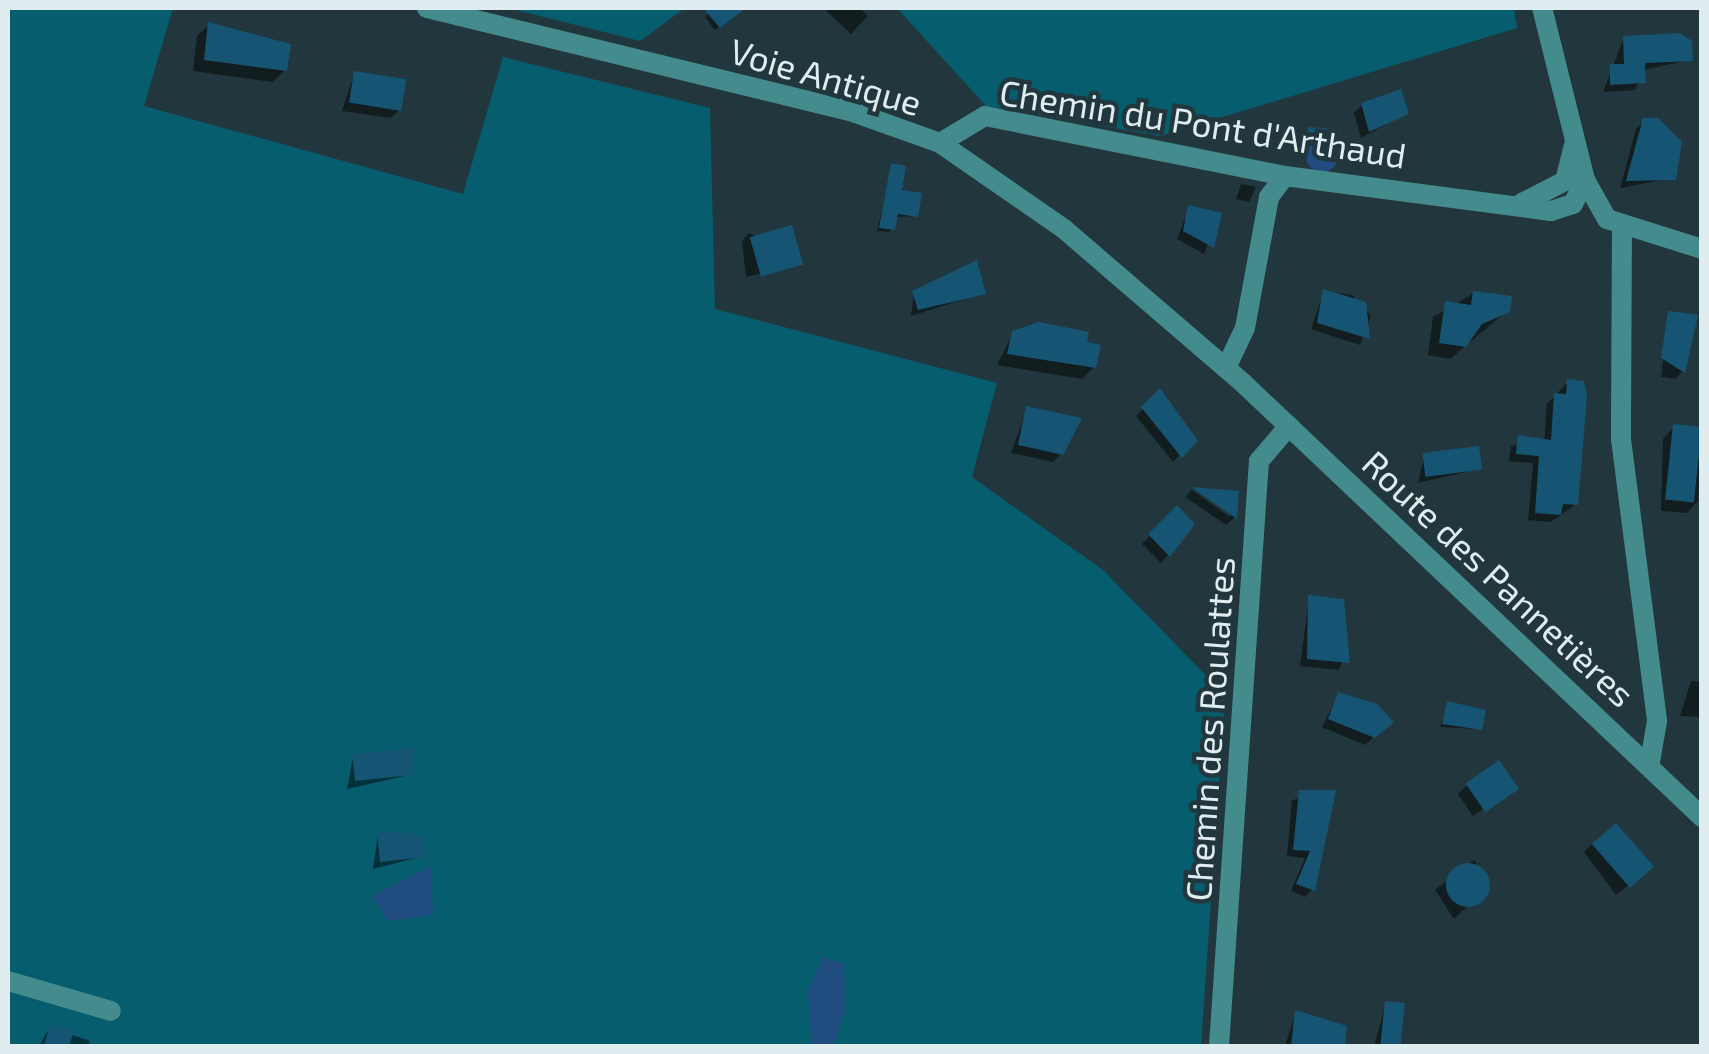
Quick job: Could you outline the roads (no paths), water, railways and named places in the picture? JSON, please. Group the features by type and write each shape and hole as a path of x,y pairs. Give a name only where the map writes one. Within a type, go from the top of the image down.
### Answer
{"street":[{"name":"Voie Antique","path":"427,8 854,112 940,143 1064,228 1250,389"},
{"path":"1542,8 1586,180 1614,223 1622,439 1658,721 1650,762"},
{"name":"Chemin du Pont d'Arthaud","path":"940,143 985,116 1285,176 1558,208 1614,223"},
{"path":"1522,203 1565,181 1574,134"},
{"path":"1226,368 1246,328 1269,197 1285,176"},
{"path":"1558,208 1573,204 1586,180"},
{"path":"1614,223 1702,249"},
{"name":"Route des Pannetières","path":"1250,389 1650,762 1702,818"},
{"name":"Chemin des Roulattes","path":"1219,1046 1259,461 1289,426"},
{"path":"8,981 111,1011"}]}
